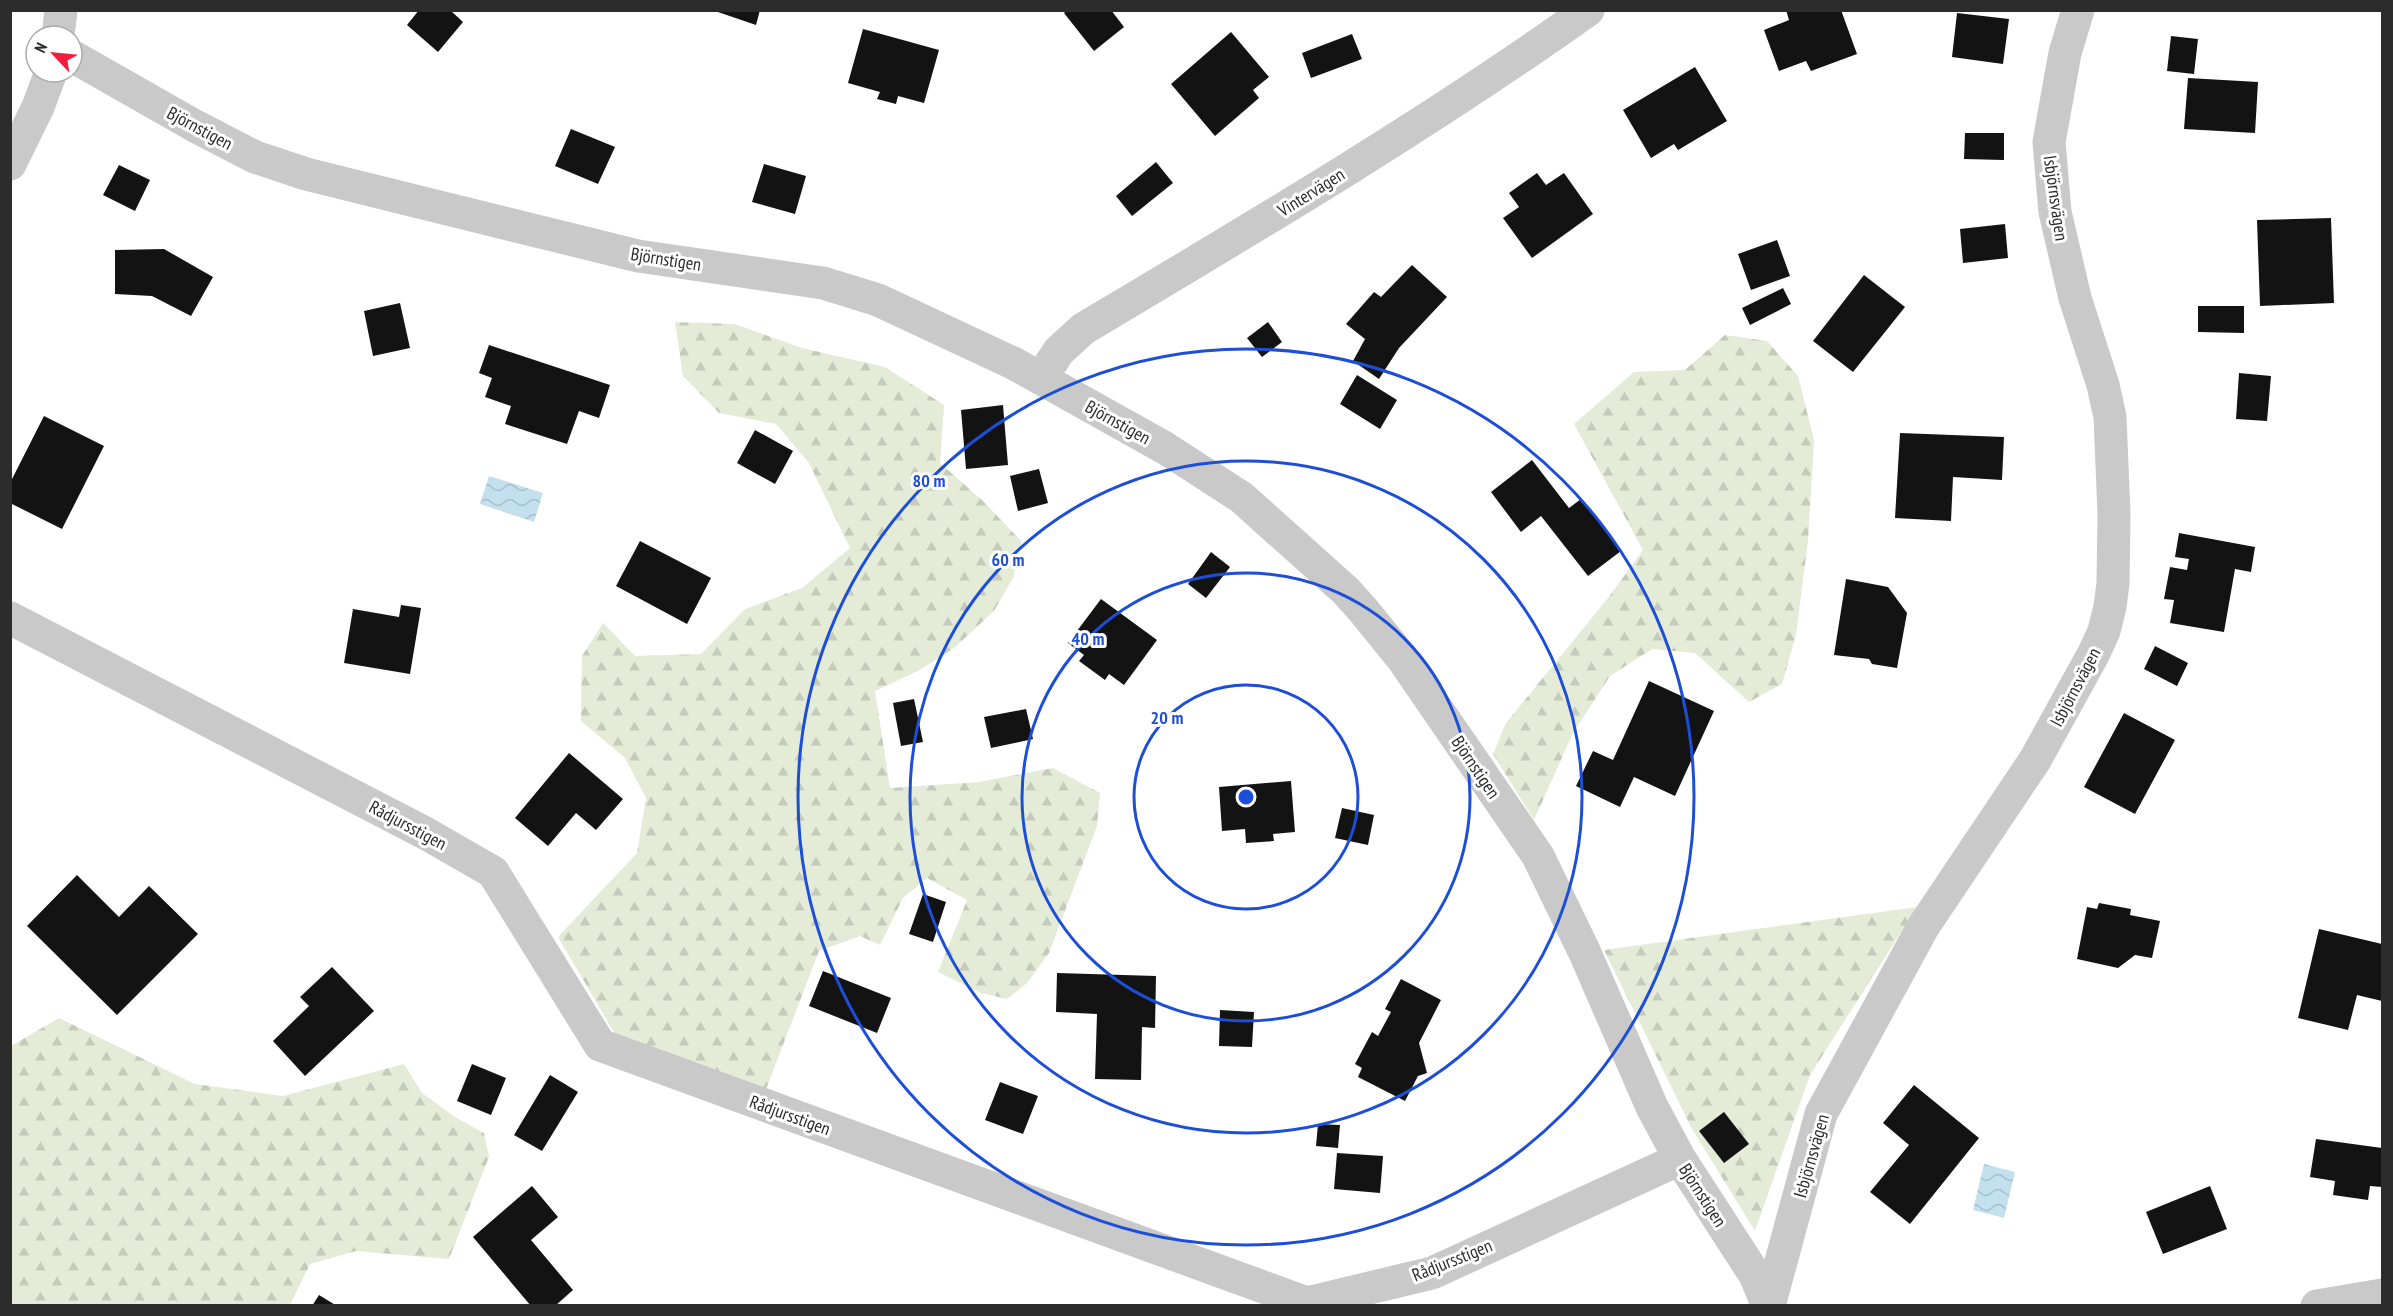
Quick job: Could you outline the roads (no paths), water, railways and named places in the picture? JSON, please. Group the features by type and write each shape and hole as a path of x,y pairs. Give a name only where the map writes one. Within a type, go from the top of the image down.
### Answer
{"street":[{"name":"Vintervägen","path":"1041,378 1059,351 1083,329 1334,178 1512,64 1588,10"},
{"name":"Isbjörnsvägen","path":"1769,1305 1821,1114 1923,927 2035,760 2094,653 2104,631 2110,607 2113,583 2114,514 2110,417 2103,385 2075,298 2057,222 2051,182 2049,142 2065,53 2078,10"},
{"name":"Björnstigen","path":"84,63 255,157 317,177 638,256 824,283 878,300 1041,378 1165,448 1241,497 1338,584 1363,610 1402,658 1538,856 1585,952 1652,1107 1680,1159 1755,1275 1769,1305"},
{"path":"10,164 47,84"},
{"name":"Rådjursstigen","path":"10,618 425,833 493,872 600,1045 1307,1303 1431,1273 1680,1159"},
{"path":"2317,1305 2382,1295"}],"water":[{"path":"489,476 543,493 534,522 480,504"},
{"path":"1984,1164 2015,1172 2004,1218 1973,1210"}]}
